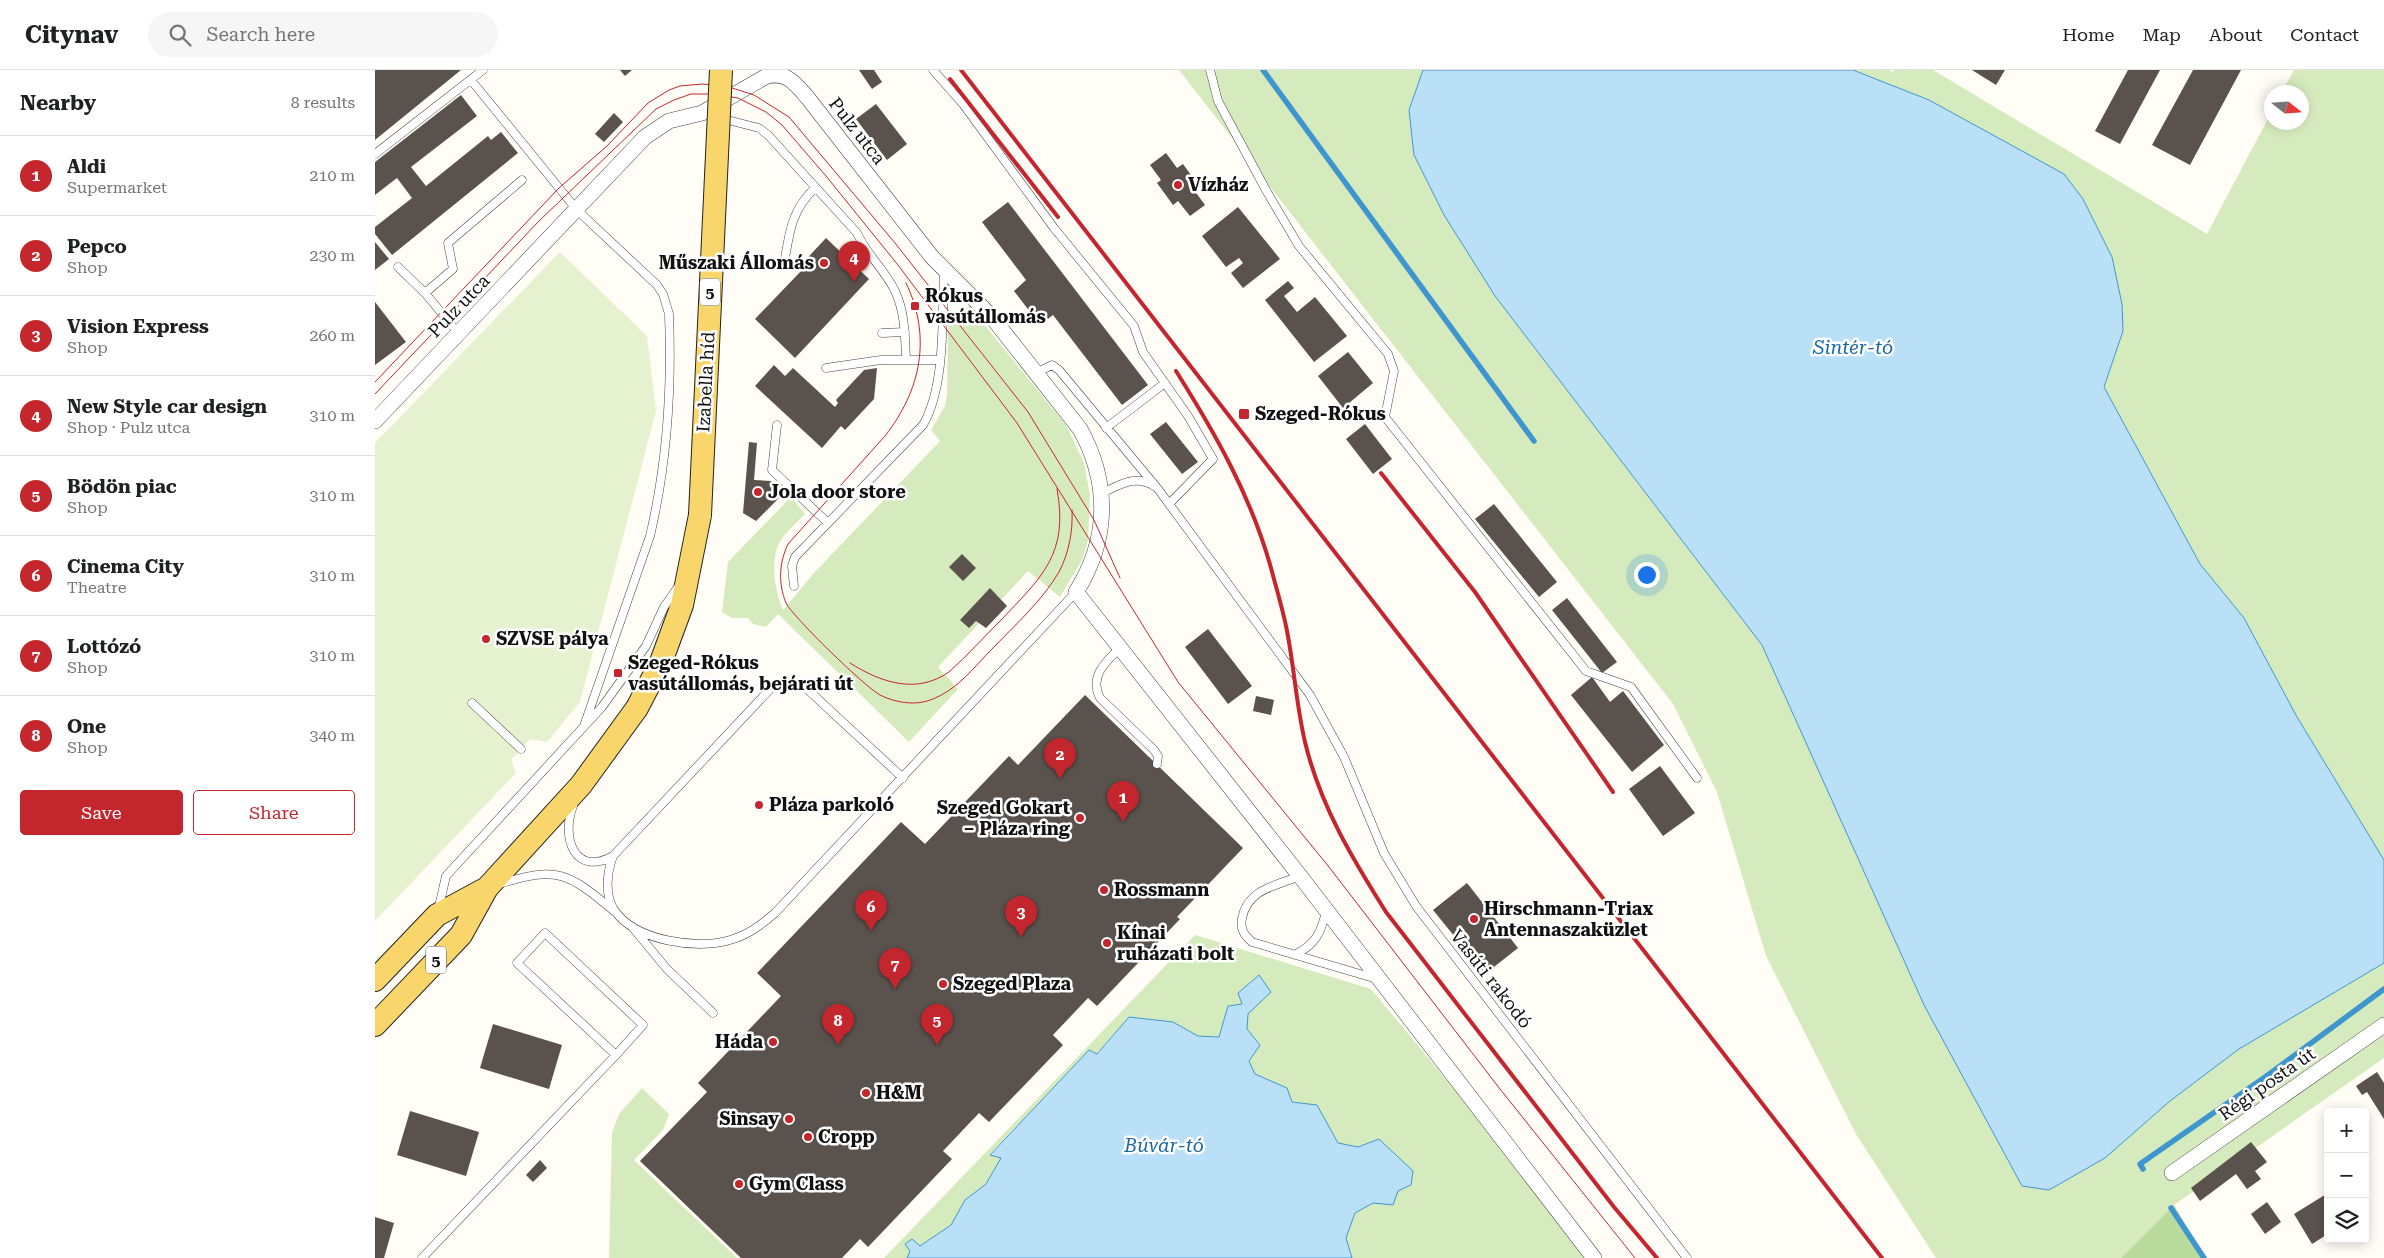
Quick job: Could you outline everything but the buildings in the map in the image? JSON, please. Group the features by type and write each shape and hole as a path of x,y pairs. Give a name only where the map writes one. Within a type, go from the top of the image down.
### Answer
{"main road":[{"name":"Izabella híd","path":"690,571 700,515 721,70"},
{"name":"5","path":"375,1025 461,935 487,888 581,785 621,732 651,685 682,605 690,571"},
{"name":"5","path":"375,980 437,915 487,888"}],"street":[{"name":"Pulz utca","path":"375,421 636,146 653,131 669,121 702,113 770,75 788,75 932,257 991,316 1080,429 1095,460 1102,493 1103,516 1097,547 1088,572 1076,592"},
{"path":"1076,592 1299,876 1594,1258"},
{"name":"Régi posta út","path":"2172,1173 2384,1025"}],"lane":[{"path":"375,154 483,70"},
{"path":"933,70 974,119 1054,228 1134,326 1143,352 1188,416 1213,459 1169,504"},
{"path":"1210,70 1218,101 1299,246 1388,354 1394,371 1385,417 1586,671 1631,687 1697,778"},
{"path":"471,80 577,210 657,285 663,294 669,314 670,340 666,444 657,508 650,536 585,726"},
{"path":"702,113 759,128 768,135 857,234 864,250 888,280 900,305 905,332 906,359"},
{"path":"425,293 453,269 448,243 522,180"},
{"path":"784,265 792,222 803,199 815,188"},
{"path":"398,268 425,293 459,334"},
{"path":"793,586 792,566 795,557 923,424 935,400 944,269"},
{"path":"882,333 905,332"},
{"path":"827,368 881,360 939,360"},
{"name":"Vasúti rakodó","path":"1036,373 1047,366 1056,367 1158,489 1310,695 1344,757 1384,853 1416,906 1687,1258"},
{"path":"1106,428 1165,383"},
{"path":"777,425 772,470 828,523"},
{"path":"1102,493 1133,480 1146,482 1158,489"},
{"path":"437,915 445,876 585,726 627,675 645,646 664,607 690,571"},
{"path":"630,924 668,941 686,944 709,944 729,940 750,932 775,913 1076,592"},
{"path":"1119,648 1105,662 1099,672 1095,690 1100,698 1154,750 1158,756 1157,764"},
{"path":"615,912 611,903 608,883 609,865 613,856 775,684 790,682 806,688 903,778"},
{"path":"472,703 521,749"},
{"path":"581,785 567,826 571,847 576,854 589,862 604,860 613,856"},
{"path":"487,888 528,876 559,874 585,887 630,924 667,969 713,1012"},
{"path":"1299,876 1255,894 1245,906 1241,923 1244,935 1252,942 1377,979"},
{"path":"1296,954 1309,948 1316,940 1321,931 1326,911"},
{"path":"421,1258 616,1055 643,1025 545,933 517,963 616,1055"}],"green space":[{"path":"1179,70 1423,70 1409,110 1495,296 1762,645 1801,730 2049,1190 2105,1158 2170,1101 2239,1049 2384,963 2384,1058 2174,1205 2121,1258 1936,1258 1856,1134 1766,956 1717,792 1673,704"},
{"path":"1853,70 1889,70 1893,72 1894,70 1933,70 2207,234 2264,126 2264,130 2309,130 2309,85 2286,85 2294,70 2384,70 2384,860 2297,717 2244,618 2200,564 2104,387 2123,331 2083,199 2064,174 1929,100"},
{"name":"SZVSE pálya","path":"560,252 647,336 656,411 580,702 547,742 530,739 511,760 516,773 375,921 375,443"},
{"path":"969,306 1066,425 1084,463 1090,495 1088,540 1082,560 1060,597 1028,571 938,667 958,689 909,742 778,614 766,627 753,624 748,618 732,618 722,612 728,562 791,497 805,514 781,540 775,556 774,575 783,610 813,574 940,441 931,430 945,406 947,395 948,324"},
{"path":"1195,935 1371,989 1594,1258 1352,1258 1346,1238 1355,1213 1373,1203 1358,1147 1338,1143 1317,1106 1292,1102 1287,1088 1255,1074 1249,1061 1248,1014 1242,1004 1228,1006 1219,1037 1198,1036 1173,1022 1129,1017 1096,1054 1089,1050 990,1154 1002,1157 986,1184 965,1200 951,1226 920,1246 906,1244 910,1251 907,1258 884,1258"},
{"path":"642,1088 669,1114 663,1130 634,1160 737,1258 609,1258 612,1133 619,1114"},
{"path":"2174,1205 2205,1258 2121,1258"}],"water":[{"name":"Sintér-tó","path":"1423,70 1853,70 1929,100 2064,174 2083,199 2112,257 2122,304 2123,331 2104,387 2200,564 2244,618 2297,717 2384,860 2384,963 2239,1049 2170,1101 2105,1158 2049,1190 2022,1186 1924,1005 1762,645 1495,296 1444,215 1414,155 1409,110"},
{"name":"Búvár-tó","path":"1259,975 1271,992 1248,1014 1247,1029 1260,1045 1249,1061 1255,1074 1287,1088 1292,1102 1317,1105 1338,1143 1358,1147 1379,1139 1413,1171 1411,1185 1398,1191 1393,1205 1373,1203 1355,1213 1346,1238 1352,1258 907,1258 910,1251 905,1244 912,1239 920,1246 951,1225 965,1200 986,1184 1001,1158 990,1155 1089,1050 1097,1054 1129,1017 1173,1022 1198,1036 1219,1037 1228,1006 1242,1004 1238,993"}],"waterway":[{"path":"1263,70 1534,441"},
{"path":"2143,1169 2140,1164 2268,1075 2384,989"},
{"path":"2171,1208 2204,1258"}],"tram line":[{"path":"375,382 559,188 607,146 648,103 669,90 680,86 702,84 726,86 754,95 789,117 895,243 1028,412 1094,520 1120,578"},
{"path":"375,394 539,221 656,109 691,94 712,94 738,98 766,112 782,125 898,265 1017,423 1178,682 1329,867 1500,1089 1635,1258"},
{"path":"906,283 919,323 919,362 914,382 907,400 885,436 788,544 781,566 781,581 783,596 791,611 846,666 880,695 896,701 909,703 931,700 948,691 966,677 1045,593 1059,572 1068,550 1072,526 1072,510"},
{"path":"850,663 873,676 898,683 924,683 937,679 949,672 1028,591 1049,563 1059,531 1060,512 1057,489"}],"railway":[{"path":"961,70 1882,1258"},
{"path":"950,79 1058,217"},
{"path":"1176,371 1231,466 1263,541 1286,626 1302,728 1311,765 1328,809 1349,851 1386,912 1614,1207 1657,1258"},
{"path":"1381,473 1475,592 1613,792"}],"place":[{"name":"Vízház","path":"1178,185"},
{"name":"Műszaki Állomás","path":"824,263"},
{"name":"New Style car design","path":"854,282"},
{"name":"Rókus vasútállomás","path":"915,306"},
{"name":"Szeged-Rókus","path":"1244,414"},
{"name":"Jola door store","path":"758,492"},
{"name":"SZVSE pálya","path":"486,639"},
{"name":"Szeged-Rókus vasútállomás, bejárati út","path":"618,673"},
{"name":"Pepco","path":"1060,779"},
{"name":"Pláza parkoló","path":"759,805"},
{"name":"Szeged Gokart – Pláza ring","path":"1080,818"},
{"name":"Aldi","path":"1123,822"},
{"name":"Rossmann","path":"1104,890"},
{"name":"Hirschmann-Triax Antennaszaküzlet","path":"1474,919"},
{"name":"Cinema City","path":"871,931"},
{"name":"Vision Express","path":"1021,937"},
{"name":"Kínai ruházati bolt","path":"1107,943"},
{"name":"Szeged Plaza","path":"943,984"},
{"name":"Lottózó","path":"895,989"},
{"name":"Háda","path":"773,1042"},
{"name":"One","path":"838,1045"},
{"name":"Bödön piac","path":"937,1045"},
{"name":"H&M","path":"866,1093"},
{"name":"Sinsay","path":"789,1119"},
{"name":"Cropp","path":"808,1137"},
{"name":"Gym Class","path":"739,1184"}]}
